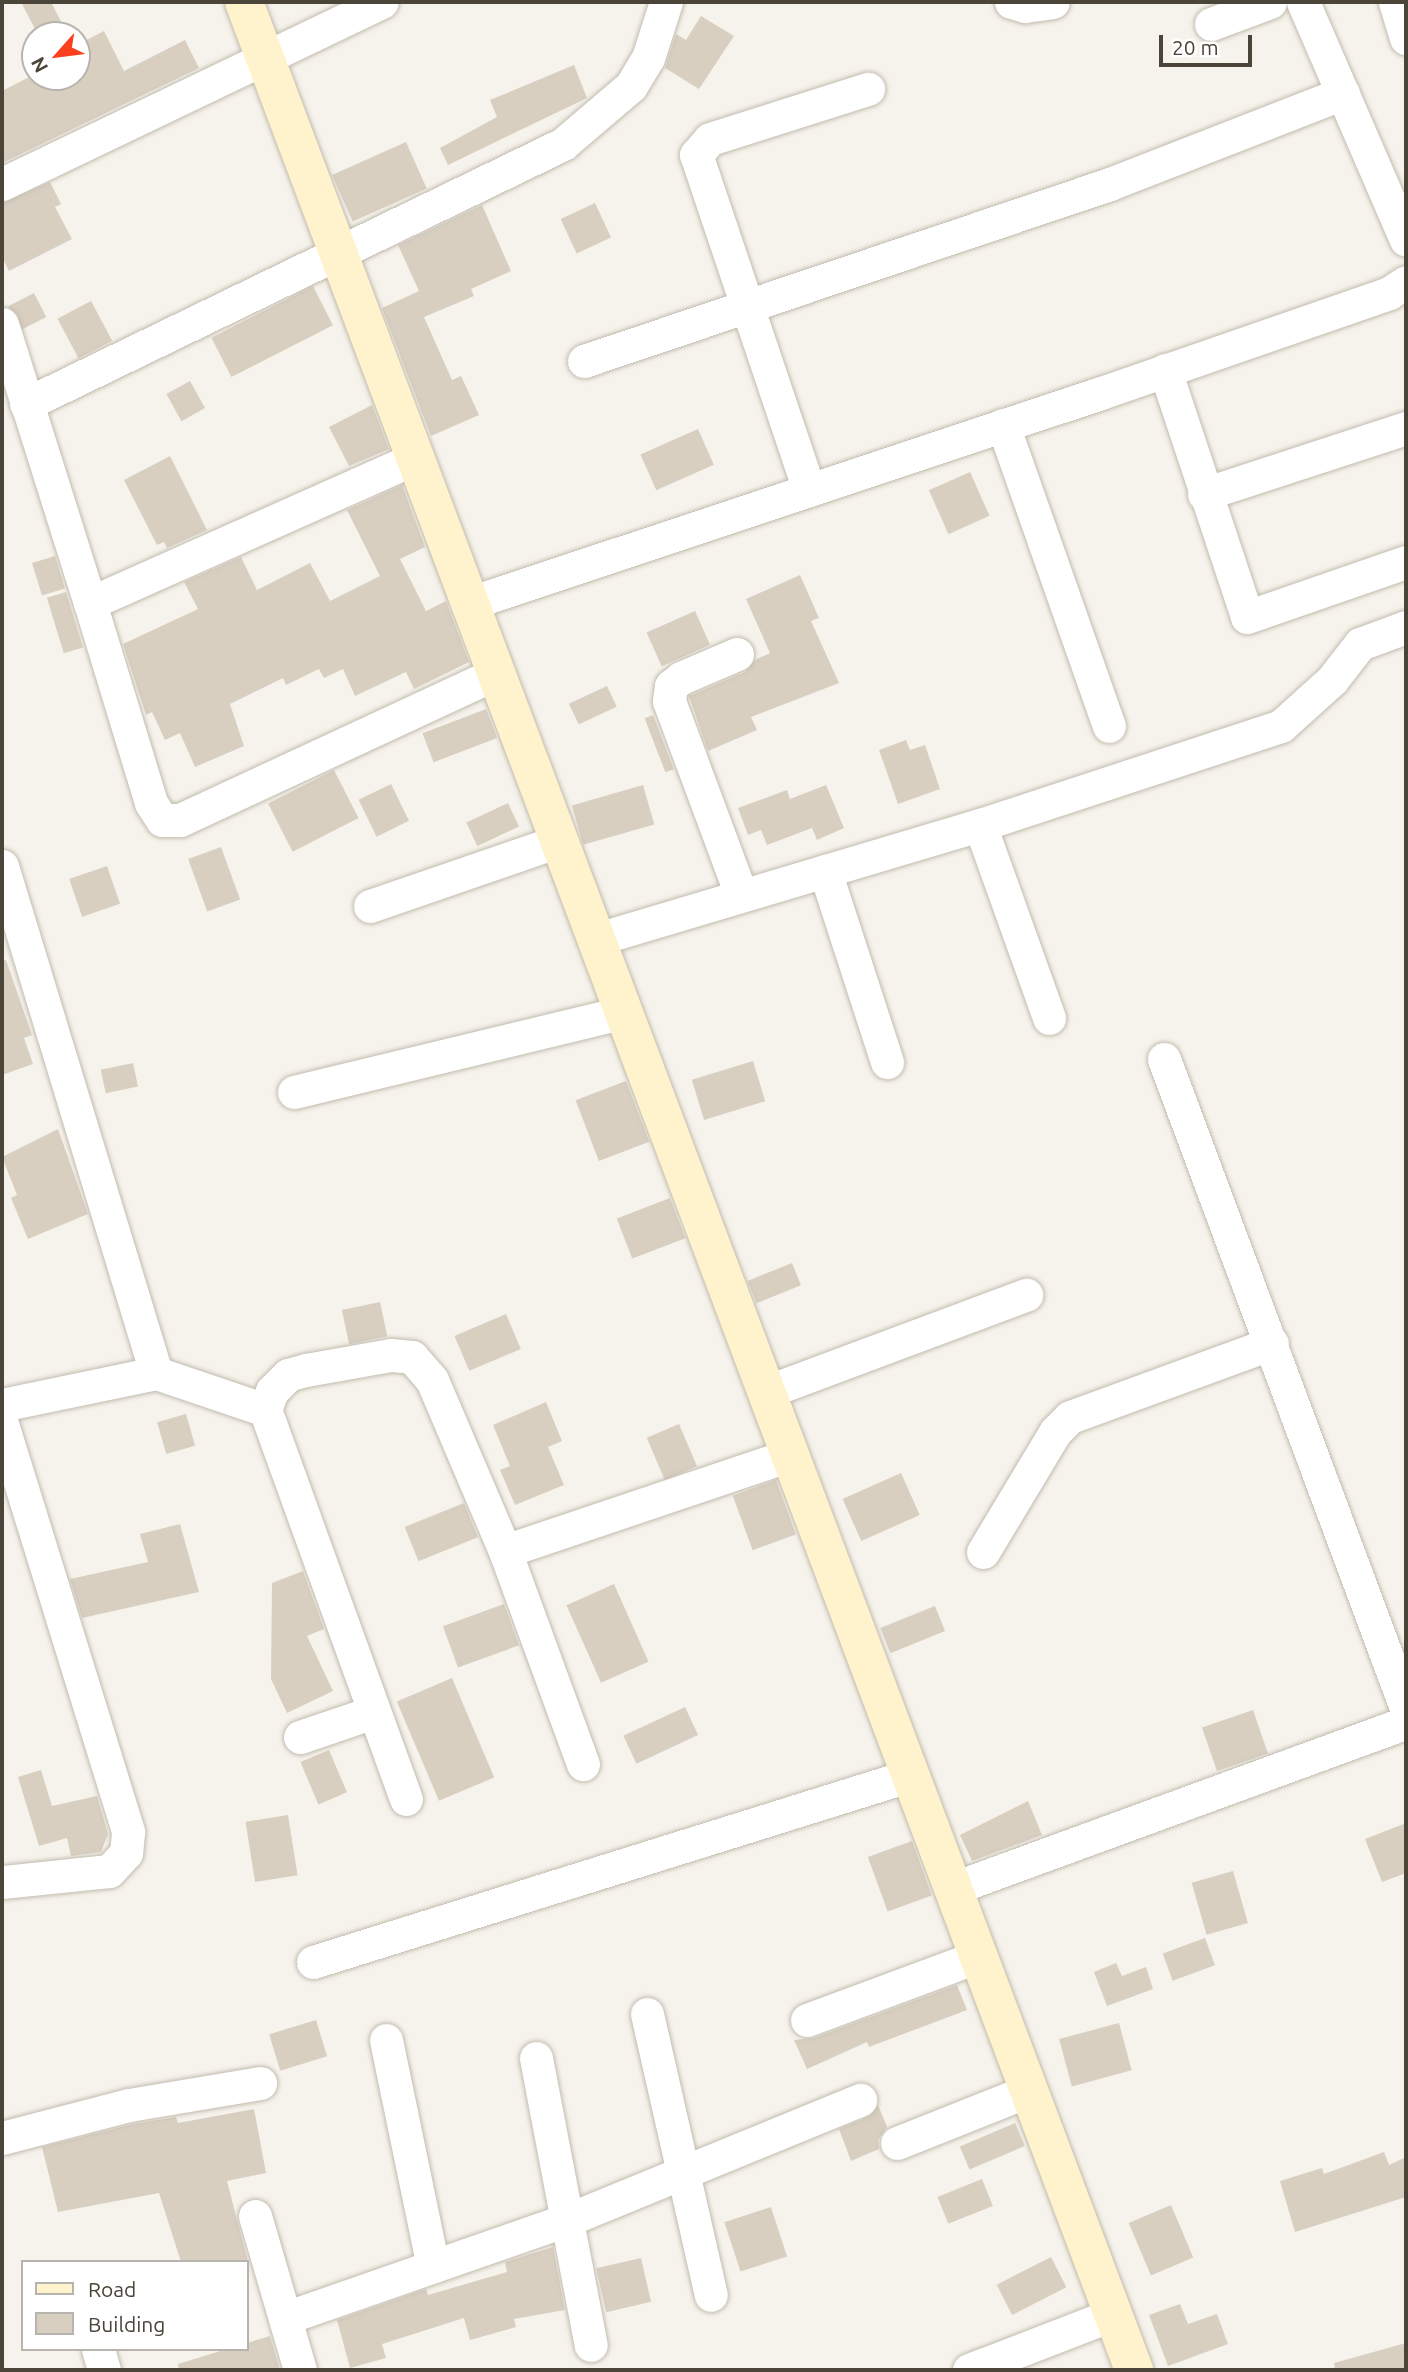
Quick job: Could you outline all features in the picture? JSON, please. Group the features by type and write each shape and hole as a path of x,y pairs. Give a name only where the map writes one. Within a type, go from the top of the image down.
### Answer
{"street":[{"path":"244,2 1134,2370"},
{"path":"2,184 382,2"},
{"path":"26,404 563,144 631,86 648,58 666,2"},
{"path":"1011,2 1025,6 1053,2"},
{"path":"1211,24 1270,2"},
{"path":"1303,2 1406,240"},
{"path":"1395,2 1406,38"},
{"path":"809,490 696,155 710,139 868,89"},
{"path":"584,361 1110,184 1343,93"},
{"path":"470,603 1165,370 1389,293 1406,282"},
{"path":"2,324 151,803 162,820 180,820 496,673"},
{"path":"1165,370 1204,495 1247,617 1406,562"},
{"path":"1003,425 1109,726"},
{"path":"1204,495 1406,428"},
{"path":"90,603 415,458"},
{"path":"597,939 980,825 1281,726 1332,680 1360,644 1406,627"},
{"path":"737,654 681,678 671,686 669,701 741,895"},
{"path":"980,825 1049,1018"},
{"path":"370,906 559,841"},
{"path":"2,866 156,1373"},
{"path":"825,871 887,1062"},
{"path":"294,1092 624,1012"},
{"path":"1164,1059 1406,1708"},
{"path":"766,1392 1026,1295"},
{"path":"983,1552 1055,1432 1070,1417 1272,1343"},
{"path":"406,1799 265,1410 272,1391 288,1376 391,1355 412,1357 432,1380 505,1551 583,1764"},
{"path":"2,1405 156,1373 265,1410"},
{"path":"2,1424 128,1832 126,1853 109,1871 2,1882"},
{"path":"505,1551 790,1455"},
{"path":"300,1737 374,1712"},
{"path":"954,1888 1406,1723"},
{"path":"313,1962 911,1775"},
{"path":"807,2020 979,1956"},
{"path":"647,2014 685,2171 711,2295"},
{"path":"386,2040 433,2266"},
{"path":"536,2059 591,2345"},
{"path":"2,2138 129,2105 260,2083"},
{"path":"897,2143 1030,2090"},
{"path":"285,2319 566,2220 860,2100"},
{"path":"254,2216 300,2370"},
{"path":"969,2370 1114,2314"},
{"path":"99,2351 104,2370"}],"building":[{"path":"21,2 51,2 61,21 31,21"},
{"path":"701,16 734,36 699,89 665,68 676,34 686,40"},
{"path":"104,31 124,71 185,40 199,68 2,163 2,91 21,81 21,91 91,91 91,38"},
{"path":"574,65 587,98 448,165 440,148 497,117 490,100"},
{"path":"406,142 427,189 353,222 332,175"},
{"path":"50,182 61,204 55,207 72,239 9,271 2,257 2,203"},
{"path":"595,203 611,237 577,253 561,219"},
{"path":"482,205 511,271 471,289 474,296 424,317 452,380 461,376 479,415 431,436 382,308 419,291 398,245"},
{"path":"313,286 333,325 231,377 211,338"},
{"path":"34,293 46,317 20,330 8,306"},
{"path":"91,301 112,341 79,359 57,319"},
{"path":"190,381 205,408 181,421 166,394"},
{"path":"372,405 389,449 349,466 329,427"},
{"path":"698,429 714,465 656,490 640,455"},
{"path":"170,456 207,530 167,548 164,542 157,545 124,480"},
{"path":"970,472 990,516 948,534 929,490"},
{"path":"402,485 425,547 400,559 426,611 446,601 469,662 414,689 406,672 355,696 343,669 324,678 319,669 286,685 283,678 230,704 244,746 195,767 180,733 165,740 152,712 146,715 123,644 198,609 184,582 241,557 257,590 310,563 330,601 380,576 347,510"},
{"path":"55,556 65,589 42,596 32,563"},
{"path":"800,575 819,618 811,621 839,683 751,717 757,730 708,751 689,696 745,672 755,660 770,653 746,599"},
{"path":"66,592 83,647 64,653 47,598"},
{"path":"695,611 710,645 662,666 647,633"},
{"path":"607,686 617,707 579,725 569,704"},
{"path":"486,709 497,738 434,762 423,733"},
{"path":"653,715 674,769 665,772 645,718"},
{"path":"906,740 910,750 925,745 940,789 898,804 879,750"},
{"path":"334,770 359,818 293,852 268,804"},
{"path":"391,784 409,821 377,837 359,800"},
{"path":"643,785 654,824 583,845 572,805"},
{"path":"826,785 844,828 817,840 812,828 767,845 761,830 748,835 738,808 787,790 790,799"},
{"path":"508,803 519,827 477,846 466,822"},
{"path":"221,847 240,900 207,912 188,859"},
{"path":"107,866 120,904 82,917 69,879"},
{"path":"6,960 32,1035 24,1038 33,1064 2,1075 2,961"},
{"path":"753,1061 765,1101 704,1120 692,1080"},
{"path":"133,1063 138,1086 106,1093 101,1070"},
{"path":"626,1081 649,1142 599,1161 576,1100"},
{"path":"58,1129 88,1214 28,1239 11,1198 17,1195 2,1157"},
{"path":"670,1198 685,1238 632,1259 617,1218"},
{"path":"792,1263 801,1285 756,1303 747,1281"},
{"path":"380,1302 387,1336 349,1344 342,1310"},
{"path":"506,1314 521,1349 469,1371 454,1336"},
{"path":"546,1402 562,1441 548,1447 564,1485 515,1505 500,1470 510,1466 493,1425"},
{"path":"186,1414 195,1446 166,1454 157,1422"},
{"path":"679,1424 697,1466 665,1480 647,1438"},
{"path":"901,1473 920,1515 861,1541 843,1499"},
{"path":"776,1480 796,1535 753,1550 733,1496"},
{"path":"464,1503 478,1537 419,1561 405,1527"},
{"path":"180,1524 199,1592 82,1618 70,1579 148,1562 140,1534"},
{"path":"303,1571 324,1629 307,1636 333,1691 287,1713 271,1679 272,1583"},
{"path":"614,1584 649,1662 601,1683 566,1605"},
{"path":"504,1604 519,1645 458,1668 443,1626"},
{"path":"935,1606 945,1631 890,1653 880,1628"},
{"path":"452,1678 494,1777 439,1801 397,1701"},
{"path":"685,1707 698,1735 636,1764 623,1736"},
{"path":"1253,1710 1268,1753 1217,1771 1202,1728"},
{"path":"329,1750 347,1792 318,1804 300,1762"},
{"path":"41,1770 52,1806 97,1796 108,1834 101,1852 71,1856 67,1838 39,1846 18,1777"},
{"path":"1028,1801 1042,1835 972,1861 960,1835"},
{"path":"288,1815 298,1875 255,1882 246,1822"},
{"path":"1406,1823 1406,1873 1382,1882 1365,1839"},
{"path":"912,1841 932,1896 888,1912 868,1857"},
{"path":"1233,1871 1248,1923 1207,1935 1192,1883"},
{"path":"1205,1938 1215,1965 1173,1981 1163,1953"},
{"path":"1116,1963 1122,1976 1146,1967 1153,1989 1107,2006 1094,1972"},
{"path":"957,1985 967,2010 869,2047 867,2042 807,2069 794,2040 814,2038"},
{"path":"316,2020 327,2056 280,2071 269,2034"},
{"path":"1119,2023 1132,2070 1072,2086 1059,2039"},
{"path":"878,2105 887,2127 878,2140 879,2149 851,2161 839,2129 868,2117"},
{"path":"254,2109 266,2173 227,2181 247,2260 180,2260 159,2193 58,2212 42,2147 133,2124 176,2117 178,2123"},
{"path":"1015,2123 1025,2146 970,2169 960,2146"},
{"path":"1384,2152 1389,2165 1406,2157 1406,2197 1295,2232 1280,2181 1322,2168 1324,2174"},
{"path":"982,2179 993,2206 948,2224 937,2197"},
{"path":"1171,2205 1193,2257 1151,2275 1129,2223"},
{"path":"771,2207 787,2256 740,2272 724,2222"},
{"path":"553,2247 565,2310 514,2319 516,2327 470,2340 464,2318 382,2344 386,2358 350,2368 337,2320 426,2289 428,2295 507,2272 505,2262"},
{"path":"1051,2257 1066,2287 1012,2315 997,2285"},
{"path":"641,2258 651,2302 606,2312 596,2268"},
{"path":"1180,2304 1188,2324 1217,2314 1228,2344 1168,2366 1149,2315"},
{"path":"270,2336 280,2370 179,2370 178,2364 220,2351 248,2351 248,2343"},
{"path":"1406,2343 1406,2370 1335,2370 1334,2363"}]}
